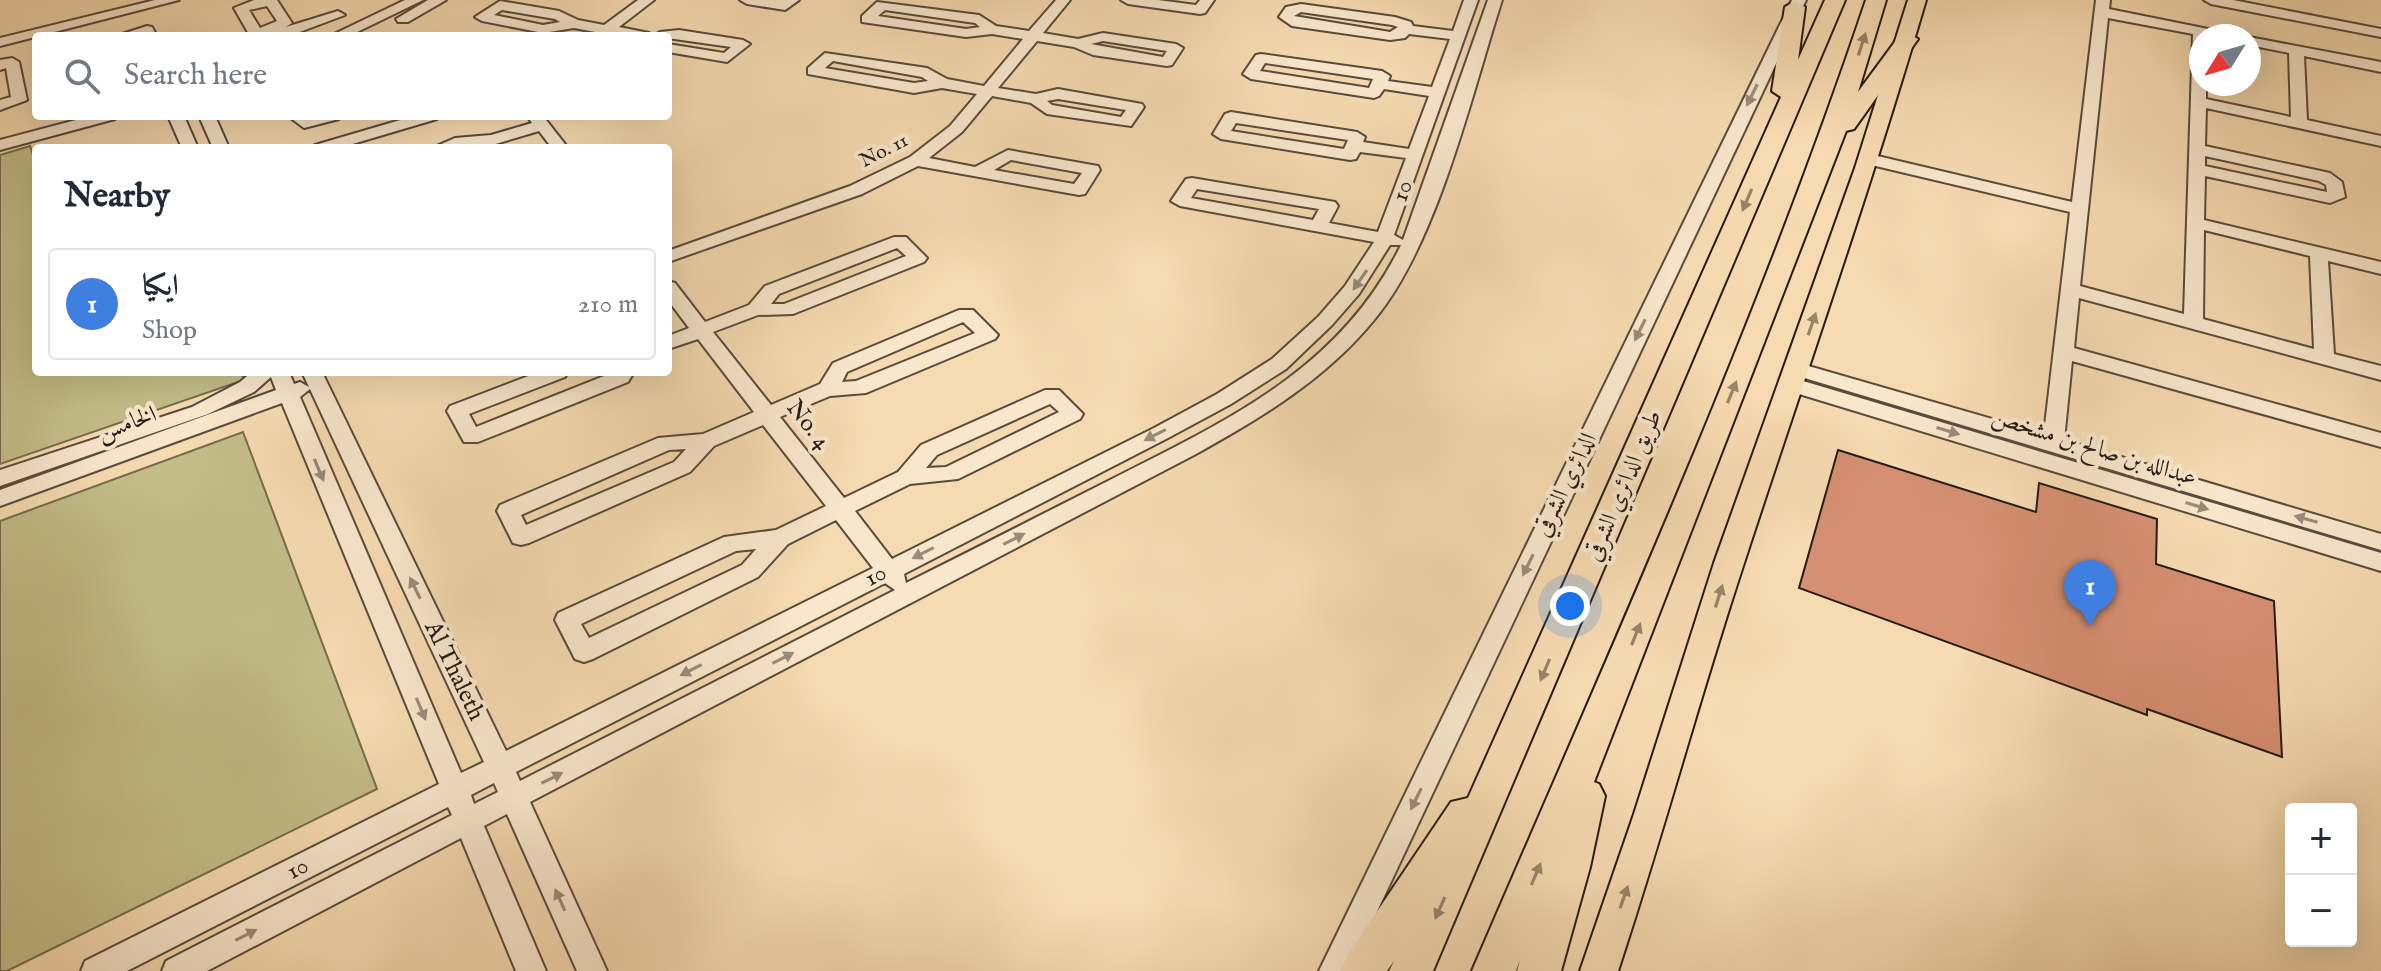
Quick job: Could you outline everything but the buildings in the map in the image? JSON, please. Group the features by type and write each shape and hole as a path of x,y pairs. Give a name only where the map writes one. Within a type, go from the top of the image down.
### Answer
{"highway":[{"name":"طريق الدائري الشرقي","path":"1411,971 1835,0"},
{"path":"1494,971 1601,721 1828,149 1876,0"},
{"path":"1777,130 1797,4"},
{"path":"1828,149 1907,39"},
{"path":"1539,971 1569,867 1601,721"},
{"path":"1362,971 1515,738"}],"main road":[{"path":"1599,971 1651,817 1729,563 1869,159 1917,0"}],"street":[{"path":"33,32 119,6 172,0"},
{"path":"329,0 338,15 342,32"},
{"path":"346,32 416,0"},
{"path":"374,32 439,0"},
{"path":"604,32 647,0"},
{"path":"747,0 785,6 792,0"},
{"name":"No. 11","path":"672,256 856,190 916,161 940,145 1063,0"},
{"path":"1128,0 1200,10 1207,0"},
{"name":"10","path":"96,971 1161,433 1224,399 1279,364 1325,321 1352,290 1384,239 1471,0"},
{"name":"10","path":"177,971 1248,416 1304,377 1353,333 1379,300 1411,244 1495,0"},
{"path":"2211,0 2381,33"},
{"name":"الدائري الشرقي","path":"1334,971 1797,4"},
{"path":"574,24 543,29 482,17 500,5 559,15 574,24 600,32"},
{"path":"992,30 979,19 882,5 867,19 966,33 992,30 1078,43 1093,51 1167,62 1176,48 1103,37 1078,43"},
{"path":"119,6 126,32"},
{"path":"2053,445 2102,6 2189,28"},
{"path":"1301,8 1395,21 1406,25 1405,29 1400,35 1390,36 1292,22 1286,17 1291,10 1301,8"},
{"path":"287,32 338,15"},
{"path":"1405,29 1458,36"},
{"path":"0,42 32,32"},
{"path":"672,35 743,44 727,58 672,49"},
{"path":"2261,43 2381,67"},
{"path":"2296,50 2299,123"},
{"path":"942,83 927,73 830,56 813,71 914,88 942,83 1036,99 1058,94 1136,107 1125,123 1047,109 1036,99"},
{"path":"1261,58 1382,76 1379,84 1374,93 1251,74 1261,58"},
{"path":"0,65 12,62 19,100 0,107"},
{"path":"1379,84 1438,93"},
{"path":"2193,323 2198,96"},
{"path":"0,107 32,101"},
{"path":"2198,102 2381,141"},
{"path":"1231,117 1357,137 1354,146 1350,155 1221,134 1231,117"},
{"path":"0,134 52,120"},
{"path":"0,145 94,120"},
{"path":"178,120 188,144"},
{"path":"209,120 219,144"},
{"path":"327,120 328,144"},
{"path":"335,144 417,120"},
{"path":"452,144 461,141 487,144 538,120 557,144"},
{"path":"1354,146 1416,155"},
{"path":"2197,149 2324,177 2334,182 2336,197 2197,169"},
{"path":"916,161 1079,190 1092,170 1008,155 978,172"},
{"path":"1869,159 2080,209"},
{"path":"1319,226 1329,206 1192,183 1180,201 1411,244"},
{"path":"2196,223 2381,268"},
{"path":"672,341 756,309 786,310 918,258 900,241 772,290 756,309"},
{"path":"2319,253 2324,358"},
{"path":"2072,290 2381,373"},
{"name":"No. 4","path":"672,292 907,594"},
{"path":"706,441 682,467 521,537 508,511 666,443 706,441 827,389 859,388 988,335 966,314 840,368 827,389"},
{"path":"2065,352 2381,440"},
{"path":"548,376 457,411 471,437 622,376"},
{"name":"عبدالله بن صالح بن مشخص","path":"1795,377 2053,445 2379,557"},
{"name":"عبدالله بن صالح بن مشخص","path":"1795,377 2379,557"},
{"path":"204,416 247,387 292,378"},
{"name":"الخامس","path":"0,498 292,378"},
{"name":"Al Thaleth","path":"292,378 297,419 531,971"},
{"name":"Al Thaleth","path":"292,378 500,767 592,971"},
{"path":"780,538 750,571 584,652 567,620 732,543 780,538 906,477 950,474 1073,414 1052,395 929,450 906,477"},
{"path":"204,416 258,412 279,413 297,419"},
{"name":"الخامس","path":"0,478 204,416"}],"shaded area":[{"path":"30,146 32,152 32,376 242,376 244,380 0,464 0,155"},
{"path":"243,432 377,789 7,971 0,971 0,521"}],"place":[{"name":"ايكيا","path":"2090,626"}]}
